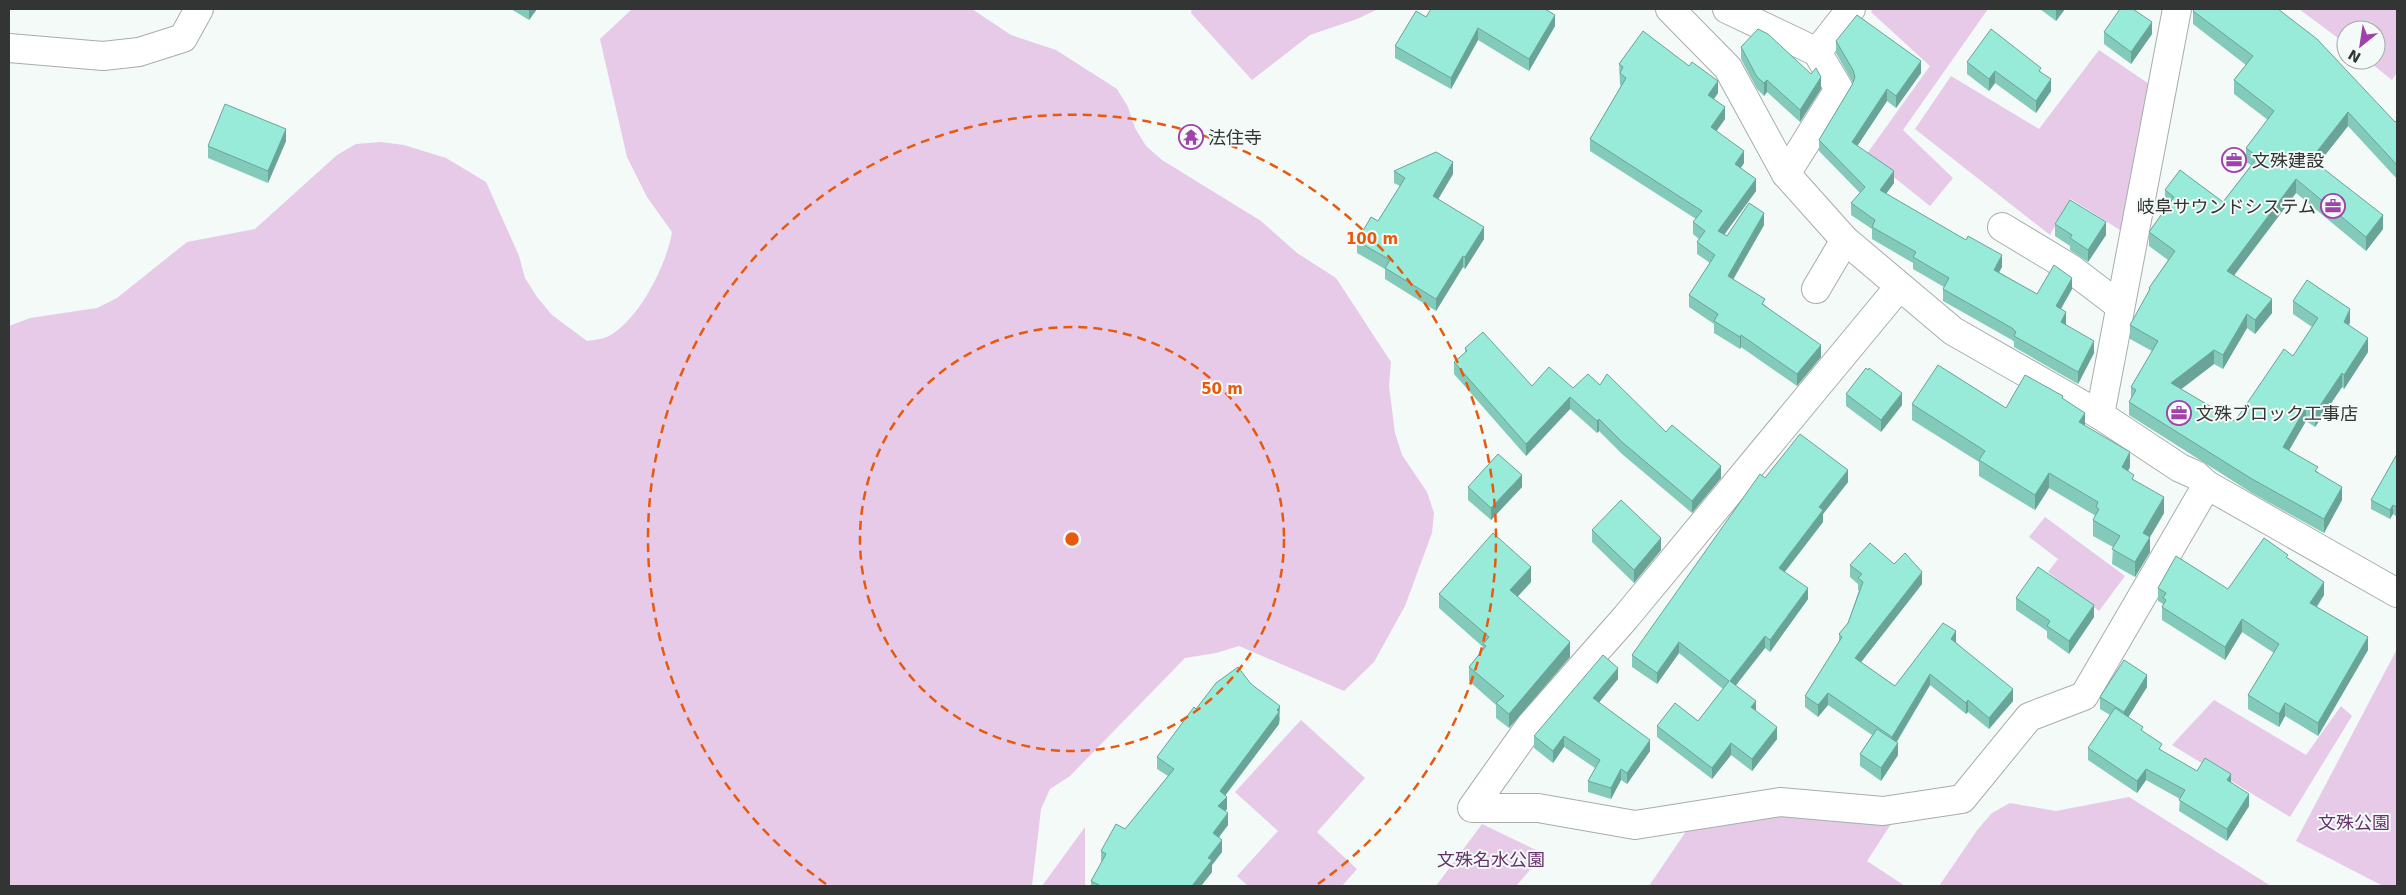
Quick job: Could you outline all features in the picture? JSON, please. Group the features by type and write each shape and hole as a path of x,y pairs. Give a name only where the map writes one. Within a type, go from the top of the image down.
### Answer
{"street":[{"path":"9,48 103,56 139,52 184,38 199,9"},
{"path":"1670,9 1728,68 1786,174 1845,240 1953,331 2100,414 2180,468 2196,475 2207,484 2397,594"},
{"path":"1727,9 1816,52 1838,89 1786,174"},
{"path":"1816,52 1851,9"},
{"path":"2100,414 2177,9"},
{"path":"2002,227 2070,268 2120,306"},
{"path":"1816,289 1845,240"},
{"path":"1899,287 1626,618 1530,726 1472,808 1538,808 1635,825 1780,802 1883,811 1962,799 2029,717 2084,696 2207,484"}],"green space":[{"path":"632,9 972,9 1011,35 1056,50 1117,89 1128,107 1135,128 1146,146 1162,160 1261,221 1297,253 1336,278 1391,362 1389,386 1395,433 1402,455 1427,492 1434,513 1432,533 1405,606 1374,662 1344,691 1239,646 1216,653 1185,658 1070,776 1050,789 1041,809 1032,886 9,886 9,326 30,318 97,308 117,298 187,242 255,229 337,155 356,144 381,142 404,145 446,158 486,182 519,256 525,278 537,297 552,315 587,341 609,336 631,318 650,290 664,260 672,232 647,197 627,157 600,39"},
{"path":"1192,9 1378,9 1357,19 1310,35 1252,80 1191,13"},
{"path":"1873,9 1988,9 1903,130 1953,178 1930,206 1866,155 1930,66 1871,12"},
{"path":"2299,9 2397,9 2397,73 2392,80 2380,70 2386,70 2386,20 2336,20 2336,37"},
{"path":"2099,50 2155,88 2126,234 2071,199 2050,235 1915,129 1951,76 2039,129"},
{"path":"2045,517 2125,576 2099,611 2048,572 2058,559 2029,537"},
{"name":"文殊公園","path":"2397,649 2397,886 2383,886 2296,841"},
{"path":"2214,700 2306,755 2341,706 2352,716 2290,817 2172,745"},
{"path":"1301,720 1365,778 1317,832 1357,869 1342,886 1248,886 1237,876 1278,831 1235,792"},
{"path":"2129,797 2271,886 1939,886 1978,829 1992,813 2010,803 2056,811"},
{"path":"1760,811 1893,821 1867,861 1905,886 1649,886 1693,821"},
{"name":"文殊名水公園","path":"1482,824 1544,854 1516,886 1436,886"},
{"path":"1085,827 1085,886 1042,886"}],"building":[{"path":"1431,9 1545,9 1555,15 1529,59 1478,28 1451,78 1395,46 1416,11 1426,17"},
{"path":"2120,9 2133,9 2152,22 2131,52 2104,32"},
{"path":"2195,9 2278,9 2317,39 2336,59 2336,70 2346,70 2395,122 2397,121 2397,165 2348,112 2311,159 2383,215 2366,237 2296,179 2227,271 2272,299 2255,320 2247,314 2223,355 2214,350 2171,383 2235,421 2284,349 2293,356 2318,318 2293,301 2307,280 2350,309 2344,322 2368,338 2344,375 2342,373 2315,413 2306,407 2283,447 2318,467 2315,471 2342,487 2324,519 2252,479 2129,402 2136,390 2131,387 2158,341 2130,325 2149,288 2175,251 2149,232 2174,197 2165,190 2180,170 2223,202 2258,157 2246,148 2274,111 2234,80 2253,56 2193,11"},
{"path":"1857,15 1921,61 1896,96 1887,89 1852,142 1894,171 1880,190 1966,240 1968,236 2002,255 1994,270 2037,294 2054,265 2072,278 2056,306 2066,312 2061,322 2094,341 2078,372 2014,336 2016,332 2012,328 1943,289 1949,278 1913,257 1916,252 1872,227 1875,220 1851,203 1865,187 1819,140 1855,77 1836,41"},
{"path":"1758,29 1768,34 1811,74 1816,68 1821,77 1800,110 1767,80 1764,83 1757,77 1741,47"},
{"path":"1991,29 2041,68 2039,71 2051,79 2036,101 1995,71 1989,79 1967,62"},
{"path":"1643,31 1689,66 1692,62 1718,81 1708,95 1725,107 1711,127 1744,151 1735,164 1756,179 1718,231 1727,236 1749,203 1764,213 1728,276 1765,299 1762,304 1821,345 1797,374 1741,335 1740,337 1714,321 1718,314 1689,295 1715,255 1697,242 1705,231 1693,222 1702,211 1590,139 1626,78 1620,73 1623,67 1619,64"},
{"path":"225,104 286,129 268,171 208,146"},
{"path":"1436,152 1453,162 1433,196 1484,227 1436,299 1385,268 1390,260 1357,241 1371,217 1378,221 1405,178 1394,171"},
{"path":"2070,200 2106,222 2088,250 2070,238 2072,235 2055,224"},
{"path":"1483,332 1532,386 1549,367 1573,388 1588,374 1600,385 1607,374 1666,432 1672,425 1721,466 1692,501 1622,442 1599,419 1597,421 1570,397 1526,444 1454,362 1467,351 1465,348"},
{"path":"1938,365 2006,408 2025,375 2063,396 2062,398 2085,413 2079,422 2130,452 2122,467 2134,475 2132,479 2164,497 2143,533 2150,537 2135,562 2112,549 2120,536 2093,520 2099,509 2096,507 2098,502 2049,473 2035,495 1979,460 1985,451 1912,404"},
{"path":"1866,368 1868,370 1869,368 1902,393 1881,420 1846,394"},
{"path":"1800,434 1848,470 1819,507 1823,510 1779,568 1808,588 1770,640 1765,636 1730,681 1756,701 1751,707 1777,727 1752,759 1731,743 1712,768 1657,726 1675,703 1698,721 1729,681 1679,642 1657,673 1632,655 1760,474 1765,478"},
{"path":"1498,454 1522,475 1491,508 1468,487"},
{"path":"2397,454 2397,507 2393,505 2390,510 2371,500"},
{"path":"1621,500 1661,538 1634,570 1592,530"},
{"path":"1493,533 1531,567 1510,590 1570,642 1509,714 1496,703 1504,696 1469,667 1486,646 1483,644 1489,637 1439,594"},
{"path":"2264,538 2288,555 2286,557 2324,582 2310,603 2368,637 2318,723 2285,703 2279,714 2248,695 2279,644 2242,619 2225,647 2162,607 2166,600 2163,598 2166,593 2158,588 2176,556 2228,589"},
{"path":"1870,543 1894,564 1905,553 1922,572 1855,658 1895,686 1943,623 1956,631 1951,639 2013,689 1989,718 1968,700 1966,703 1930,674 1892,737 1828,693 1818,705 1805,696 1842,637 1839,634 1848,623 1863,582 1858,578 1862,574 1850,565"},
{"path":"2038,567 2094,605 2069,641 2047,626 2050,621 2016,598"},
{"path":"1603,655 1618,668 1593,698 1650,740 1627,773 1621,769 1611,788 1588,781 1600,760 1564,736 1553,751 1534,736"},
{"path":"2124,660 2147,675 2124,712 2100,697"},
{"path":"1238,667 1251,684 1280,706 1277,710 1279,712 1220,791 1227,797 1218,806 1228,813 1213,833 1222,840 1208,858 1212,860 1192,886 1101,886 1091,881 1106,854 1101,851 1116,824 1125,829 1174,769 1157,757 1194,707 1196,709 1216,683"},
{"path":"2115,708 2143,727 2141,730 2162,744 2159,749 2197,771 2205,758 2231,774 2227,780 2249,794 2227,829 2179,800 2185,790 2146,769 2137,781 2088,748"},
{"path":"1877,729 1898,743 1881,768 1860,754"}],"place":[{"name":"法住寺","path":"1191,137"},
{"name":"文殊建設","path":"2234,160"},
{"name":"岐阜サウンドシステム","path":"2333,206"},
{"name":"文殊ブロック工事店","path":"2179,413"}]}
